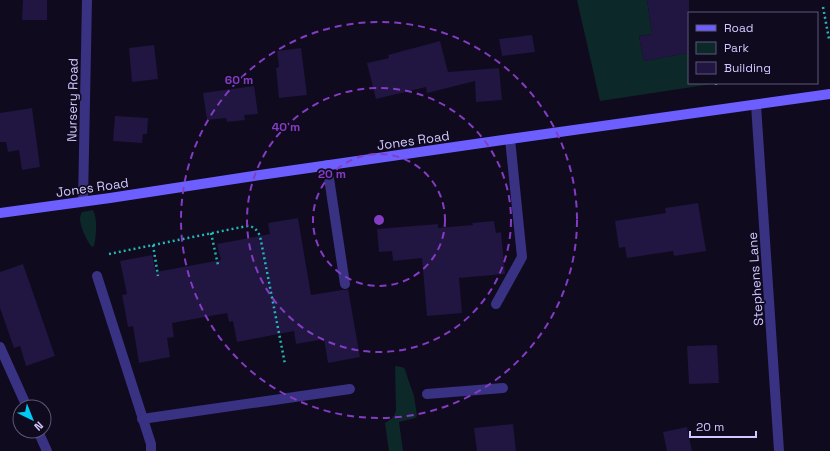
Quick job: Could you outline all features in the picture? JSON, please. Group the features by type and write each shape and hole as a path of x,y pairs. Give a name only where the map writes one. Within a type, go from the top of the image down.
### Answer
{"main road":[{"name":"Jones Road","path":"0,213 830,94"}],"street":[{"name":"Nursery Road","path":"84,201 87,0"},
{"name":"Stephens Lane","path":"756,105 779,451"},
{"path":"496,304 522,257 510,139"},
{"path":"327,166 345,284"},
{"path":"97,276 151,444 151,451"},
{"path":"0,347 23,399"},
{"path":"427,394 503,388"},
{"path":"142,419 350,389"},
{"path":"42,439 47,451"}],"path":[{"path":"823,7 829,39"},
{"path":"109,254 252,226 260,236 285,364"},
{"path":"211,233 218,265"},
{"path":"153,245 158,276"}],"green space":[{"path":"577,0 647,0 652,34 639,36 644,61 688,53 688,84 712,84 600,101"},
{"path":"93,210 96,218 96,228 94,246 92,247 84,234 80,216 82,212"},
{"path":"395,366 405,369 414,396 417,416 415,418 399,422 403,451 389,451 385,423 392,418 396,410"}],"building":[{"path":"23,0 47,0 47,20 22,20"},
{"path":"647,0 689,0 688,53 644,61 639,36 652,34"},
{"path":"532,35 535,52 502,56 499,39"},
{"path":"440,41 448,72 499,68 502,100 476,102 475,81 427,93 426,87 376,99 367,63 389,58 388,55"},
{"path":"154,45 158,79 132,82 129,48"},
{"path":"301,48 307,95 279,98 276,68 279,67 277,51"},
{"path":"254,86 258,114 244,115 245,120 227,122 226,118 207,120 203,93"},
{"path":"32,108 40,167 22,170 19,150 8,152 6,142 0,142 0,113"},
{"path":"115,116 148,118 147,134 143,134 142,143 113,141"},
{"path":"698,203 706,251 674,256 673,251 627,258 625,247 619,248 615,221 666,213 665,208"},
{"path":"298,218 311,295 348,289 360,357 328,363 324,339 296,344 294,331 237,342 233,321 229,322 227,313 172,323 174,337 167,338 170,357 139,363 133,326 128,327 122,295 127,294 120,261 152,255 156,272 221,260 217,244 270,234 268,223"},
{"path":"494,221 496,233 501,232 505,274 459,278 462,313 427,316 422,258 393,261 392,251 379,252 377,229 438,224 438,228 473,225 472,223"},
{"path":"23,264 55,356 26,366 20,346 14,348 0,308 0,272"},
{"path":"717,345 719,383 689,384 687,346"},
{"path":"513,424 516,451 477,451 474,428"},
{"path":"687,427 692,451 667,451 663,432"}]}
